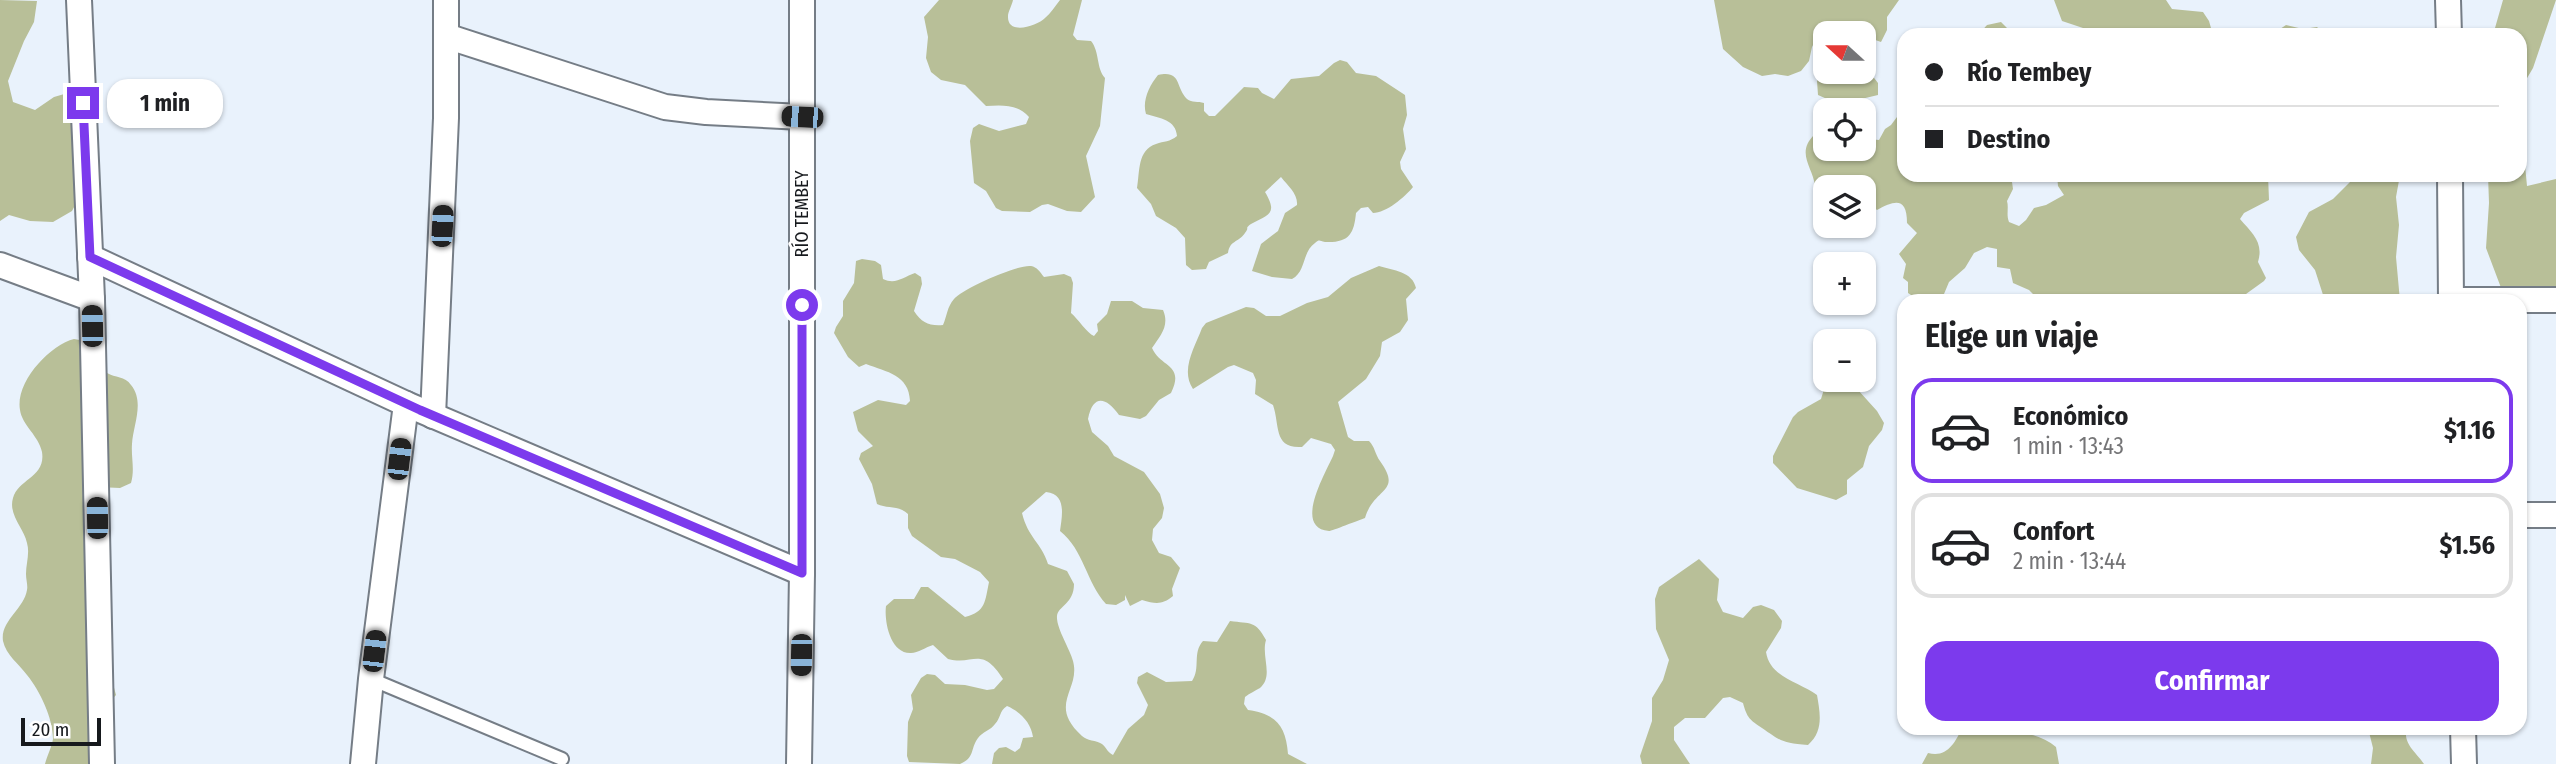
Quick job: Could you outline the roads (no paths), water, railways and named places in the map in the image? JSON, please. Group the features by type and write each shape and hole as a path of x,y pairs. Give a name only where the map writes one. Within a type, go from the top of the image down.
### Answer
{"street":[{"path":"79,0 92,299 102,764"},
{"name":"RÍO TEMBEY","path":"799,764 802,573 802,0"},
{"path":"2448,0 2449,28"},
{"path":"433,416 446,118 446,36 439,3"},
{"path":"446,36 665,107 705,113 802,117"},
{"path":"2450,182 2451,294"},
{"path":"90,257 433,416 802,573"},
{"path":"0,265 92,299"},
{"path":"2527,300 2556,300"},
{"path":"363,764 371,679 406,404"},
{"path":"2527,515 2556,515"},
{"path":"2463,735 2464,764"}],"lane":[{"path":"371,679 562,759"}]}
